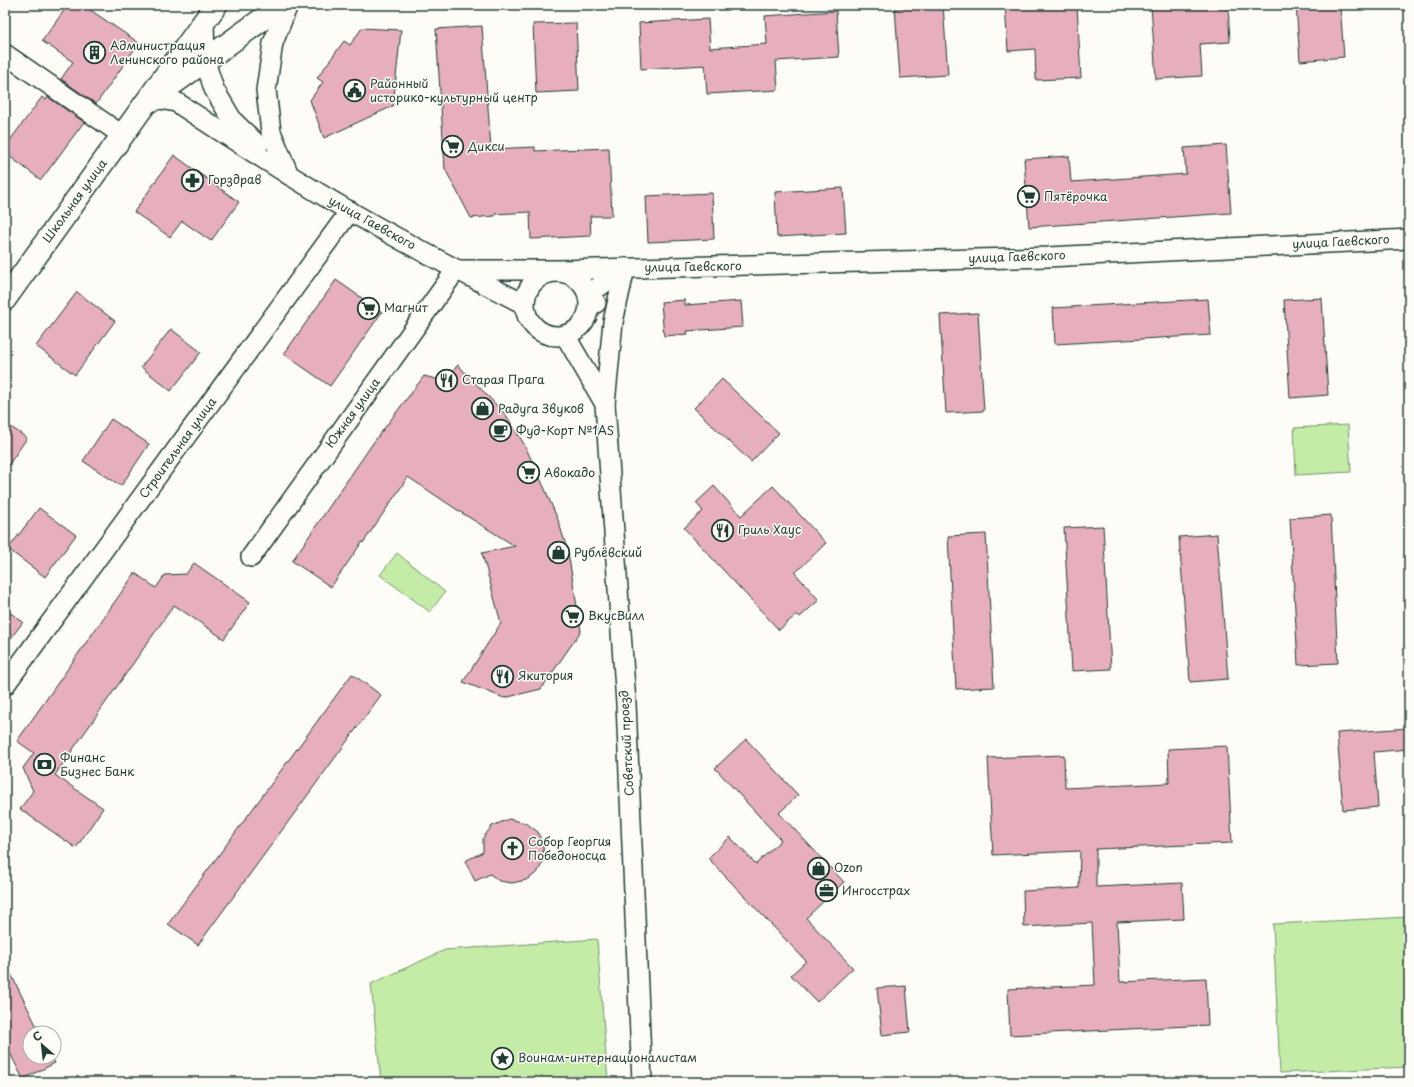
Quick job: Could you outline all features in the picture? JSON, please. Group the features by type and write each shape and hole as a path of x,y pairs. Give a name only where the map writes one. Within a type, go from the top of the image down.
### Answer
{"street":[{"path":"253,5 256,8 282,6"},
{"path":"146,103 282,6"},
{"path":"282,6 273,43 266,90 271,132 290,176"},
{"path":"210,13 205,61 214,89 233,121 290,176"},
{"name":"Школьная улица","path":"5,299 210,13"},
{"path":"5,54 122,135"},
{"path":"146,103 160,99 176,102 290,176"},
{"name":"улица Гаевского","path":"290,176 350,212 456,270 524,304"},
{"name":"Строительная улица","path":"5,685 350,212"},
{"name":"улица Гаевского","path":"456,270 558,270 1048,257 1409,239"},
{"path":"589,294 625,268"},
{"name":"Советский проезд","path":"625,268 613,322 605,404 626,703 642,1082"},
{"name":"Южная улица","path":"251,556 456,270"},
{"path":"589,294 590,305 588,316 579,328 565,335 553,336 539,331 530,322 525,310 524,304 528,287 546,272 558,270 573,275 584,284 589,294 613,322"},
{"name":"Советский проезд","path":"565,335 605,404"}],"green space":[{"path":"1348,425 1351,472 1296,475 1294,428"},
{"path":"397,553 445,592 430,612 380,575"},
{"path":"1409,917 1409,1067 1280,1073 1273,924"},
{"path":"597,939 608,1082 381,1082 371,984 445,950"}],"building":[{"name":"Администрация Ленинского района","path":"68,5 83,5 139,43 96,104 61,79 73,62 42,41"},
{"path":"943,5 948,75 900,78 895,8"},
{"path":"1005,5 1077,5 1081,78 1036,80 1035,49 1008,51"},
{"path":"1151,5 1228,5 1230,42 1200,44 1202,76 1156,79"},
{"path":"1296,5 1340,5 1344,57 1300,61"},
{"path":"836,11 839,57 776,61 778,90 707,94 705,65 641,69 639,23 708,19 710,48 767,44 765,16"},
{"path":"576,23 579,91 536,93 533,24"},
{"path":"482,26 491,149 535,147 535,151 609,148 612,216 590,216 591,236 531,239 530,212 495,214 495,216 471,218 445,169 436,29"},
{"name":"Районный историко-культурный центр","path":"362,28 401,30 393,106 324,138 310,100 323,82 317,78 344,41 350,45"},
{"path":"42,97 46,100 48,97 84,122 41,180 5,153 5,147"},
{"path":"1226,145 1231,213 1029,227 1024,159 1069,156 1071,182 1186,174 1184,148"},
{"path":"174,155 239,202 211,241 182,221 170,237 134,212"},
{"path":"843,188 846,233 777,237 775,192"},
{"path":"712,193 714,239 648,242 646,196"},
{"path":"336,280 382,312 330,386 284,354"},
{"path":"77,292 115,321 75,375 36,346"},
{"path":"1322,298 1328,395 1290,398 1284,300"},
{"path":"1208,299 1211,335 1055,344 1053,308"},
{"path":"685,300 685,305 741,301 743,327 687,331 688,334 664,336 661,302"},
{"path":"978,313 984,411 946,413 940,315"},
{"path":"171,329 201,352 171,391 141,367"},
{"path":"458,365 506,415 524,444 544,487 558,520 568,552 581,631 541,689 504,698 463,682 501,623 482,553 515,546 408,477 331,587 292,561 373,443 424,376 436,379 448,376"},
{"path":"722,379 779,433 751,462 694,408"},
{"path":"111,419 149,444 121,486 83,461"},
{"path":"5,423 27,438 5,470"},
{"path":"714,486 741,516 773,486 826,543 795,573 819,600 800,617 797,614 779,630 684,528 703,511 696,503"},
{"path":"39,508 76,535 45,577 8,549"},
{"path":"1331,515 1338,663 1298,665 1290,518"},
{"path":"1103,526 1111,669 1072,671 1064,528"},
{"path":"986,534 994,687 956,689 948,536"},
{"path":"1217,534 1228,679 1190,682 1179,537"},
{"path":"194,563 250,602 224,639 174,605 55,775 103,808 76,848 20,809 33,791 23,768 34,753 17,741 135,573 156,588 165,575 186,574"},
{"path":"5,609 23,622 5,646"},
{"path":"352,674 381,695 198,945 168,924"},
{"path":"1409,728 1409,749 1374,752 1378,807 1343,810 1337,733"},
{"path":"746,739 798,795 779,813 844,882 806,918 853,968 817,1002 791,975 806,961 708,858 730,837 756,864 781,840 715,768"},
{"path":"1227,746 1232,843 1096,849 1096,887 1182,883 1184,919 1117,922 1120,982 1206,978 1208,1025 1010,1035 1008,989 1095,985 1092,923 1024,927 1023,891 1079,888 1080,851 993,855 988,758 1064,755 1065,788 1169,783 1168,749"},
{"name":"Собор Георгия Победоносца","path":"509,819 526,823 538,832 543,846 544,860 537,873 526,880 512,883 499,881 490,874 475,881 465,861 483,852 483,838 492,826"},
{"path":"5,962 36,1025 22,1025 22,1065 51,1065 23,1079 5,1043"},
{"path":"906,986 910,1032 882,1035 877,988"}],"place":[{"name":"Администрация Ленинского района","path":"95,53"},
{"name":"Районный историко-культурный центр","path":"355,91"},
{"name":"Дикси","path":"452,147"},
{"name":"Горздрав","path":"192,180"},
{"name":"Пятёрочка","path":"1029,197"},
{"name":"Магнит","path":"368,308"},
{"name":"Старая Прага","path":"446,380"},
{"name":"Радуга Звуков","path":"482,409"},
{"name":"Фуд-Корт №1AS","path":"501,431"},
{"name":"Авокадо","path":"529,473"},
{"name":"Гриль Хаус","path":"722,530"},
{"name":"Рублёвский","path":"558,553"},
{"name":"ВкусВилл","path":"573,616"},
{"name":"Якитория","path":"503,676"},
{"name":"Финанс Бизнес Банк","path":"44,765"},
{"name":"Собор Георгия Победоносца","path":"513,849"},
{"name":"Ozon","path":"819,868"},
{"name":"Ингосстрах","path":"826,891"},
{"name":"Воинам-интернационалистам","path":"502,1058"}]}
